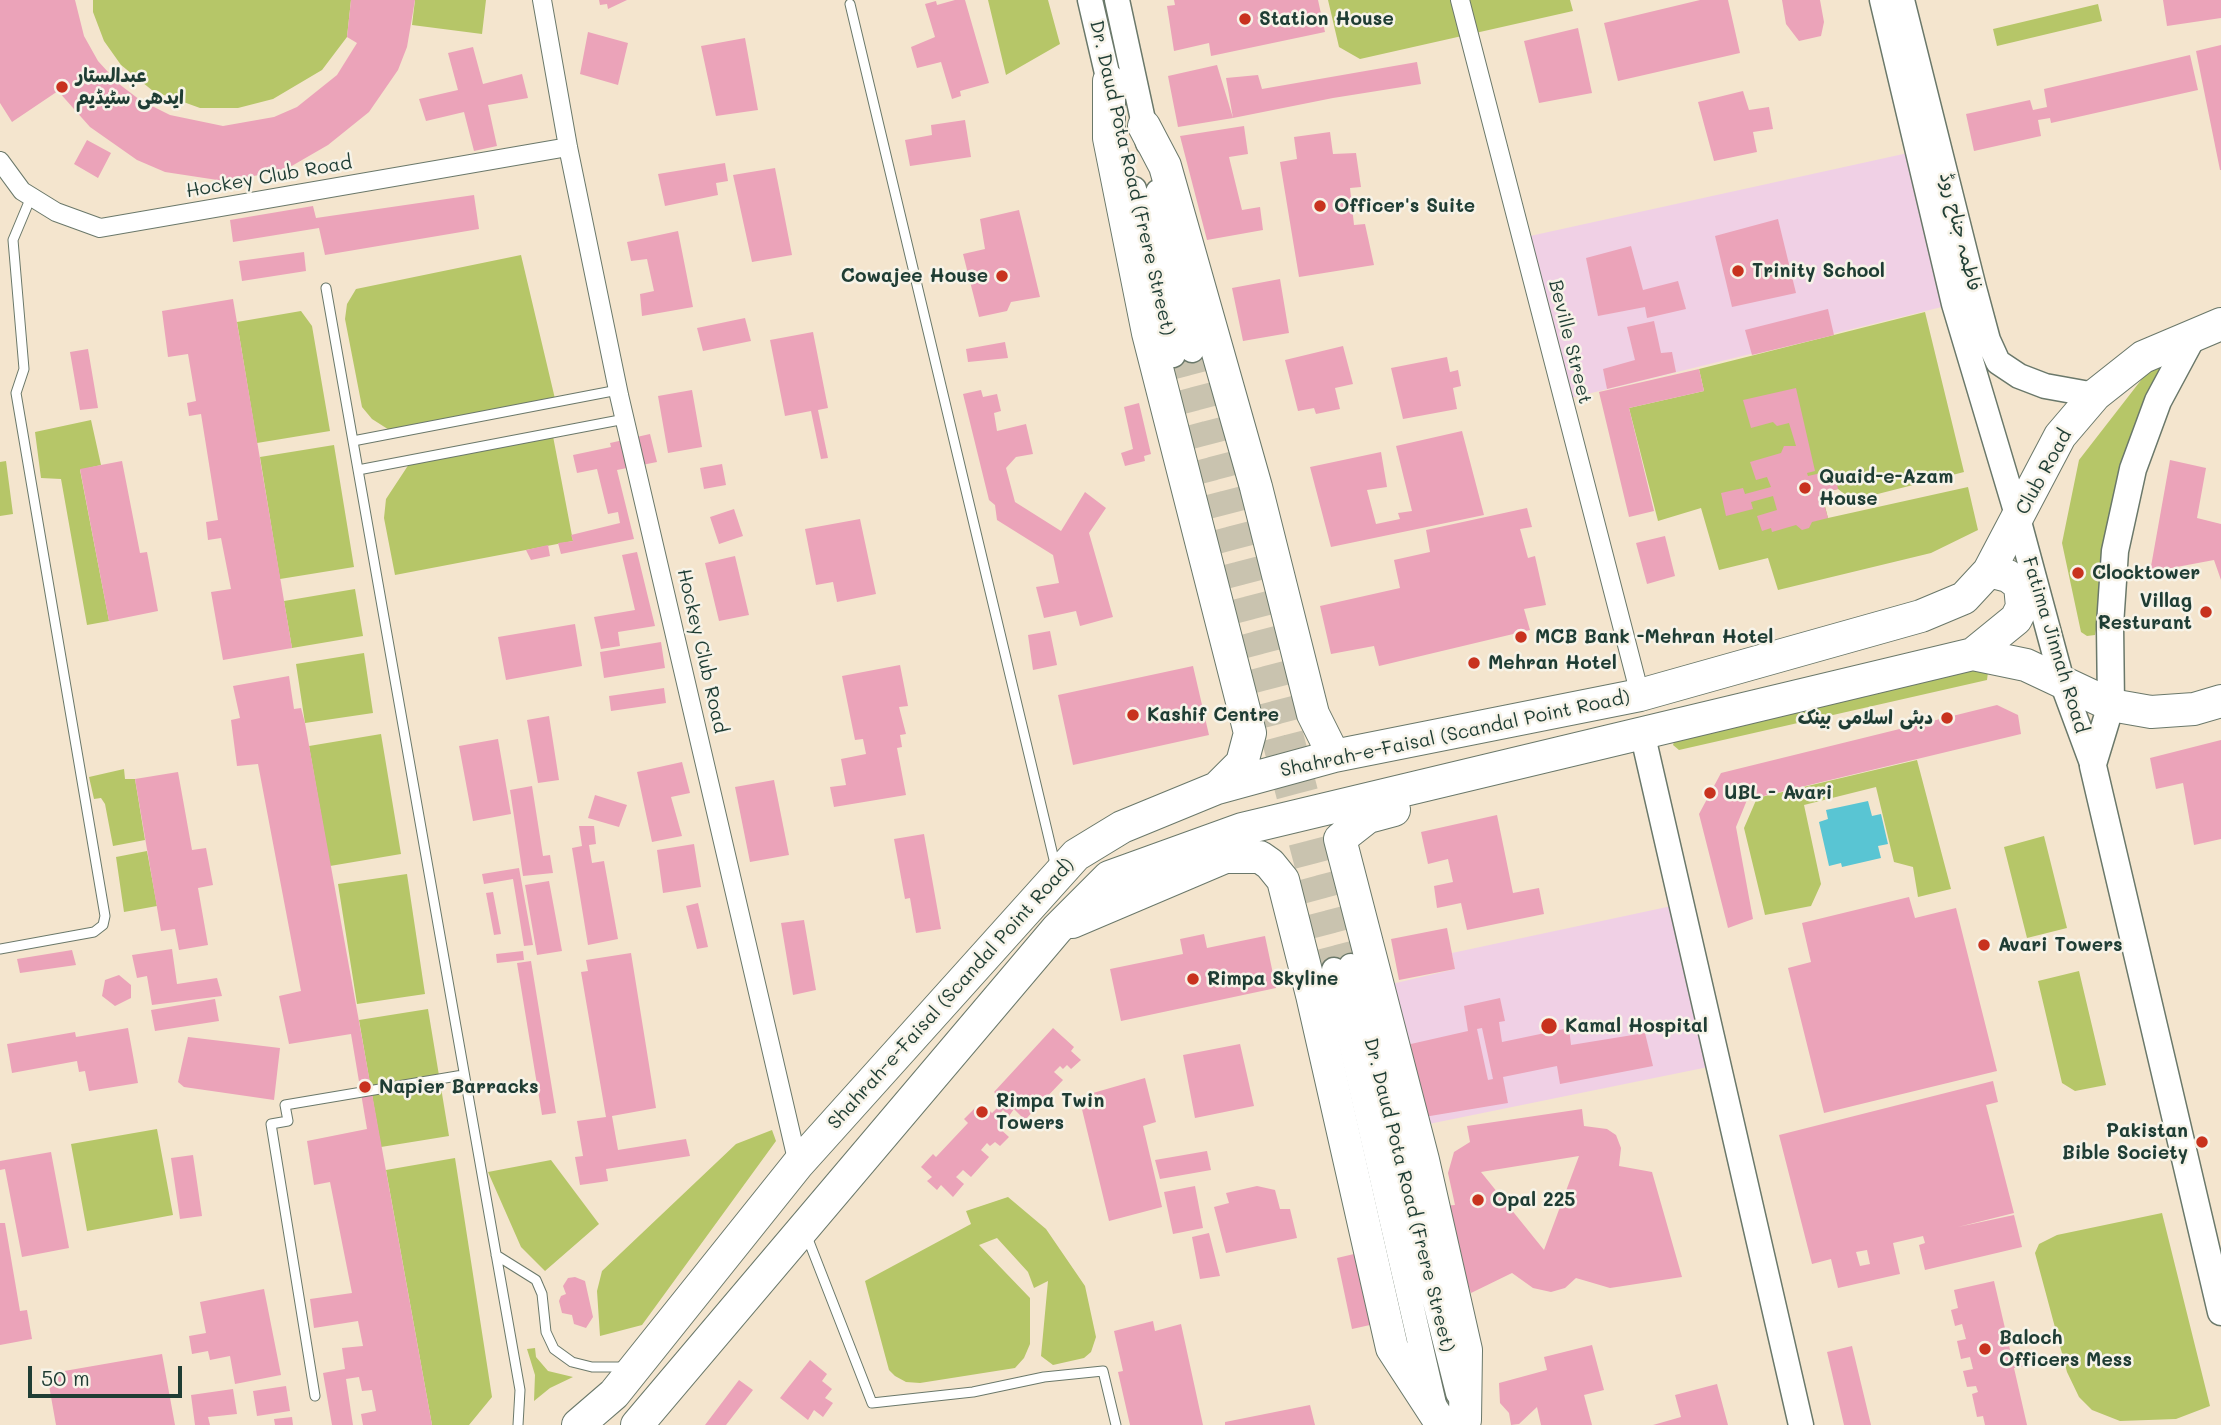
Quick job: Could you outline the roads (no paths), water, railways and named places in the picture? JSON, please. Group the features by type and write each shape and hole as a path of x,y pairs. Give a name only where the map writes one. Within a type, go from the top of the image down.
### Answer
{"highway":[{"path":"1109,81 1109,138 1148,333 1250,733 1242,762 1217,788"},
{"path":"1144,125 1165,166 1256,487 1313,714 1334,755"},
{"name":"Club Road","path":"1989,571 2060,436 2095,395 2143,357 2208,329"},
{"path":"1973,654 2016,619 2022,607 2020,585 2008,576 1989,571"},
{"name":"Shahrah-e-Faisal (Scandal Point Road)","path":"578,1425 614,1394 798,1164 1076,855 1122,827 1217,788 1334,755 1640,695 1921,617 1964,598 1989,571"},
{"path":"1973,654 2026,665 2063,685 2110,705 2151,712 2194,709 2221,701"},
{"name":"Shahrah-e-Faisal (Scandal Point Road)","path":"638,1425 1057,929 1109,877 1242,829 1973,654"},
{"path":"1340,839 1368,817 1429,801 1509,765"},
{"path":"1260,857 1275,840 1302,828 1326,828 1340,839 1423,1160 1466,1350 1452,1422"},
{"path":"1057,929 1225,858 1260,857 1283,880 1312,995 1392,1348 1452,1422"}],"main road":[{"name":"Dr. Daud Pota Road (Frere Street)","path":"1090,0 1109,81 1183,352 1144,125 1117,0"},
{"name":"فاطمہ جناح روڈ","path":"1882,0 1954,304 1996,445"},
{"name":"فاطمہ جناح روڈ","path":"1902,0 1973,288 1988,340 1998,362 2019,376 2045,386 2095,395"},
{"name":"Fatima Jinnah Road","path":"2093,765 2110,705 2110,625 2115,551 2133,469 2158,401 2208,329"},
{"name":"Fatima Jinnah Road","path":"1996,445 2063,685 2093,765"},
{"path":"1642,732 1801,1425"},
{"path":"2093,765 2221,1312"},
{"name":"Dr. Daud Pota Road (Frere Street)","path":"1343,968 1452,1422"}],"street":[{"name":"Hockey Club Road","path":"542,0 568,147 618,390 798,1164"},
{"name":"Beville Street","path":"1460,0 1640,695"},
{"name":"Hockey Club Road","path":"0,161 22,191 56,212 100,228 568,147"}],"lane":[{"path":"850,4 1058,876"},
{"path":"0,949 94,932 103,925 105,916 16,393 24,369 13,240 31,197"},
{"path":"326,288 520,1390 518,1425"},
{"path":"353,441 618,390"},
{"path":"358,470 625,419"},
{"path":"315,1396 271,1124 288,1121 285,1105 463,1075"},
{"path":"804,1229 872,1403 973,1392 1044,1377 1103,1371 1116,1425"},
{"path":"496,1255 536,1280 542,1294 546,1332 554,1349 572,1362 592,1367 635,1367"}],"water":[{"path":"1868,801 1872,816 1881,814 1888,844 1878,846 1881,858 1842,867 1841,863 1829,866 1819,822 1828,819 1826,810"}],"tunnel":[{"path":"1192,350 1351,966"},
{"path":"1173,355 1334,970"}],"place":[{"name":"Station House","path":"1245,19"},
{"name":"عبدالستار ایدھی سٹیڈیم","path":"62,87"},
{"name":"Officer's Suite","path":"1320,206"},
{"name":"Trinity School","path":"1738,271"},
{"name":"Cowajee House","path":"1002,276"},
{"name":"Quaid-e-Azam House","path":"1805,488"},
{"name":"Clocktower","path":"2078,573"},
{"name":"Villag Resturant","path":"2206,612"},
{"name":"MCB Bank -Mehran Hotel","path":"1521,637"},
{"name":"Mehran Hotel","path":"1474,663"},
{"name":"Kashif Centre","path":"1133,715"},
{"name":"دبئی اسلامی بینک","path":"1947,718"},
{"name":"UBL - Avari","path":"1710,793"},
{"name":"Avari Towers","path":"1984,945"},
{"name":"Rimpa Skyline","path":"1193,979"},
{"name":"Kamal Hospital","path":"1549,1026"},
{"name":"Napier Barracks","path":"365,1087"},
{"name":"Rimpa Twin Towers","path":"982,1112"},
{"name":"Pakistan Bible Society","path":"2202,1142"},
{"name":"Opal 225","path":"1478,1200"},
{"name":"Baloch Officers Mess","path":"1985,1349"}]}
